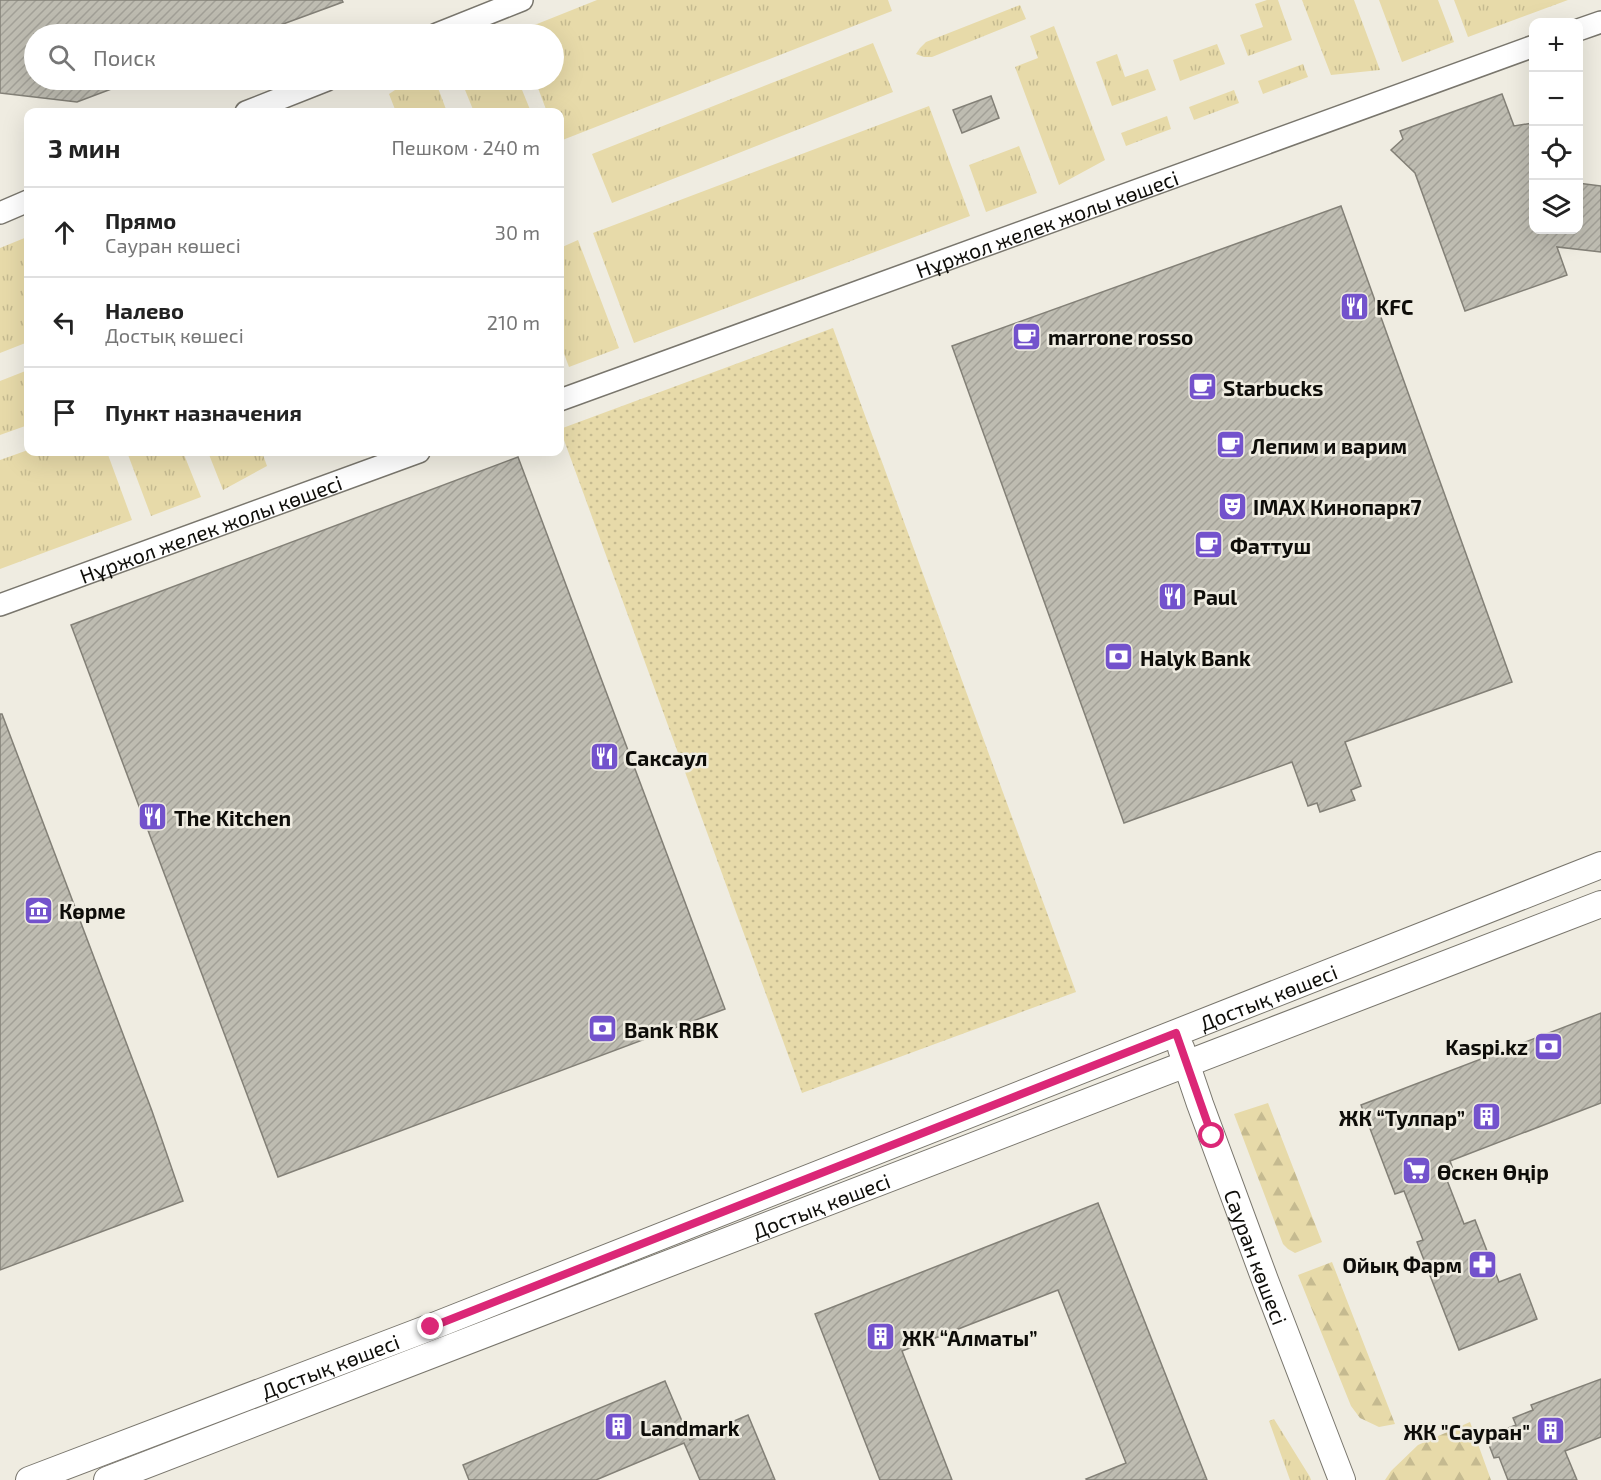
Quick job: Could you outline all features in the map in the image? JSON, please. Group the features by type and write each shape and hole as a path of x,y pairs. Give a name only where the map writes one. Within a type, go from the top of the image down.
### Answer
{"street":[{"path":"462,24 522,0"},
{"path":"1583,28 1601,22"},
{"name":"Нұржол желек жолы көшесі","path":"564,399 1529,47"},
{"path":"256,108 302,90"},
{"path":"0,213 24,203"},
{"name":"Нұржол желек жолы көшесі","path":"0,604 408,456"},
{"name":"Достық көшесі","path":"29,1480 431,1327 1601,865"},
{"name":"Достық көшесі","path":"107,1480 1601,904"},
{"name":"Сауран көшесі","path":"1176,1033 1265,1280 1342,1480"}],"green space":[{"path":"597,0 888,0 892,11 564,139 564,108 546,108 539,90 564,90 564,24 537,24"},
{"path":"1267,0 1278,0 1292,40 1248,56 1240,35 1263,27 1255,4"},
{"path":"1302,0 1354,0 1380,70 1331,75"},
{"path":"1379,0 1438,0 1454,42 1402,62"},
{"path":"1454,0 1568,0 1468,37"},
{"path":"1020,5 1026,19 932,57 916,54 926,42"},
{"path":"1054,26 1105,160 1059,185 1015,67 1038,58 1030,36"},
{"path":"873,43 893,92 612,203 592,154"},
{"path":"1217,44 1225,64 1180,81 1173,60"},
{"path":"1117,54 1125,77 1148,69 1156,90 1112,106 1096,62"},
{"path":"1303,64 1308,77 1263,94 1258,81"},
{"path":"395,90 439,90 446,108 394,108 389,94"},
{"path":"465,90 522,90 529,108 472,108"},
{"path":"1234,90 1239,103 1194,120 1189,107"},
{"path":"929,106 970,216 634,343 593,233"},
{"path":"1167,116 1171,129 1126,146 1121,133"},
{"path":"1019,146 1037,193 986,212 969,165"},
{"path":"24,238 24,344 0,353 0,248"},
{"path":"578,240 619,348 569,367 564,354 564,246"},
{"path":"833,328 1076,992 802,1093 564,440 564,428"},
{"path":"24,372 24,426 0,435 0,381"},
{"path":"24,451 24,456 108,456 132,520 0,569 0,460"},
{"path":"128,456 185,456 201,497 151,516"},
{"path":"210,456 263,456 267,466 223,490"},
{"path":"1268,1103 1322,1242 1295,1253 1283,1244 1234,1114"},
{"path":"1332,1262 1395,1424 1379,1427 1360,1418 1351,1406 1298,1275"},
{"path":"1274,1419 1311,1480 1290,1480 1269,1421"},
{"path":"1470,1422 1491,1480 1385,1480 1391,1471 1418,1445"}],"building":[{"path":"0,0 342,0 343,2 283,24 24,24 24,90 109,90 77,102 0,93"},
{"path":"1502,94 1514,126 1529,124 1529,234 1583,234 1583,184 1601,186 1601,252 1557,247 1567,275 1465,311 1415,173 1391,150 1403,139 1400,131"},
{"path":"991,96 999,118 962,133 953,110"},
{"path":"1341,206 1512,682 1345,742 1361,786 1351,790 1355,800 1320,812 1317,803 1308,806 1292,762 1124,823 952,346"},
{"path":"518,457 725,1009 278,1177 71,625"},
{"name":"Көрме","path":"0,714 2,714 152,1111 183,1201 0,1270"},
{"path":"1601,1013 1601,1103 1450,1161 1454,1172 1445,1175 1464,1224 1475,1220 1499,1282 1520,1274 1537,1319 1459,1350 1417,1242 1423,1240 1404,1191 1395,1194 1361,1105"},
{"name":"ЖК “Алматы”","path":"1098,1203 1207,1480 1086,1479 1126,1463 1058,1290 902,1351 952,1480 880,1480 815,1314"},
{"name":"ЖК \"Сауран\"","path":"1601,1379 1601,1437 1565,1451 1577,1480 1508,1480 1499,1457 1494,1458 1486,1437 1516,1425 1513,1418 1533,1410 1531,1405"},
{"name":"Landmark","path":"665,1381 690,1440 748,1415 775,1480 700,1480 684,1443 596,1480 469,1480 463,1465"}],"place":[{"name":"KFC","path":"1355,306"},
{"name":"marrone rosso","path":"1027,336"},
{"name":"Starbucks","path":"1202,387"},
{"name":"Лепим и варим","path":"1230,445"},
{"name":"IMAX Кинопарк7","path":"1232,506"},
{"name":"Фаттуш","path":"1209,545"},
{"name":"Paul","path":"1172,596"},
{"name":"Halyk Bank","path":"1119,657"},
{"name":"Саксаул","path":"604,757"},
{"name":"The Kitchen","path":"153,817"},
{"name":"Көрме","path":"38,910"},
{"name":"Bank RBK","path":"603,1029"},
{"name":"Kaspi.kz","path":"1549,1046"},
{"name":"ЖК “Тулпар”","path":"1486,1117"},
{"name":"Өскен Өңір","path":"1416,1171"},
{"name":"Ойық Фарм","path":"1483,1264"},
{"name":"ЖК “Алматы”","path":"881,1337"},
{"name":"Landmark","path":"619,1427"},
{"name":"ЖК \"Сауран\"","path":"1551,1431"}],"route":[{"path":"431,1327 1176,1033 1212,1136"}]}
